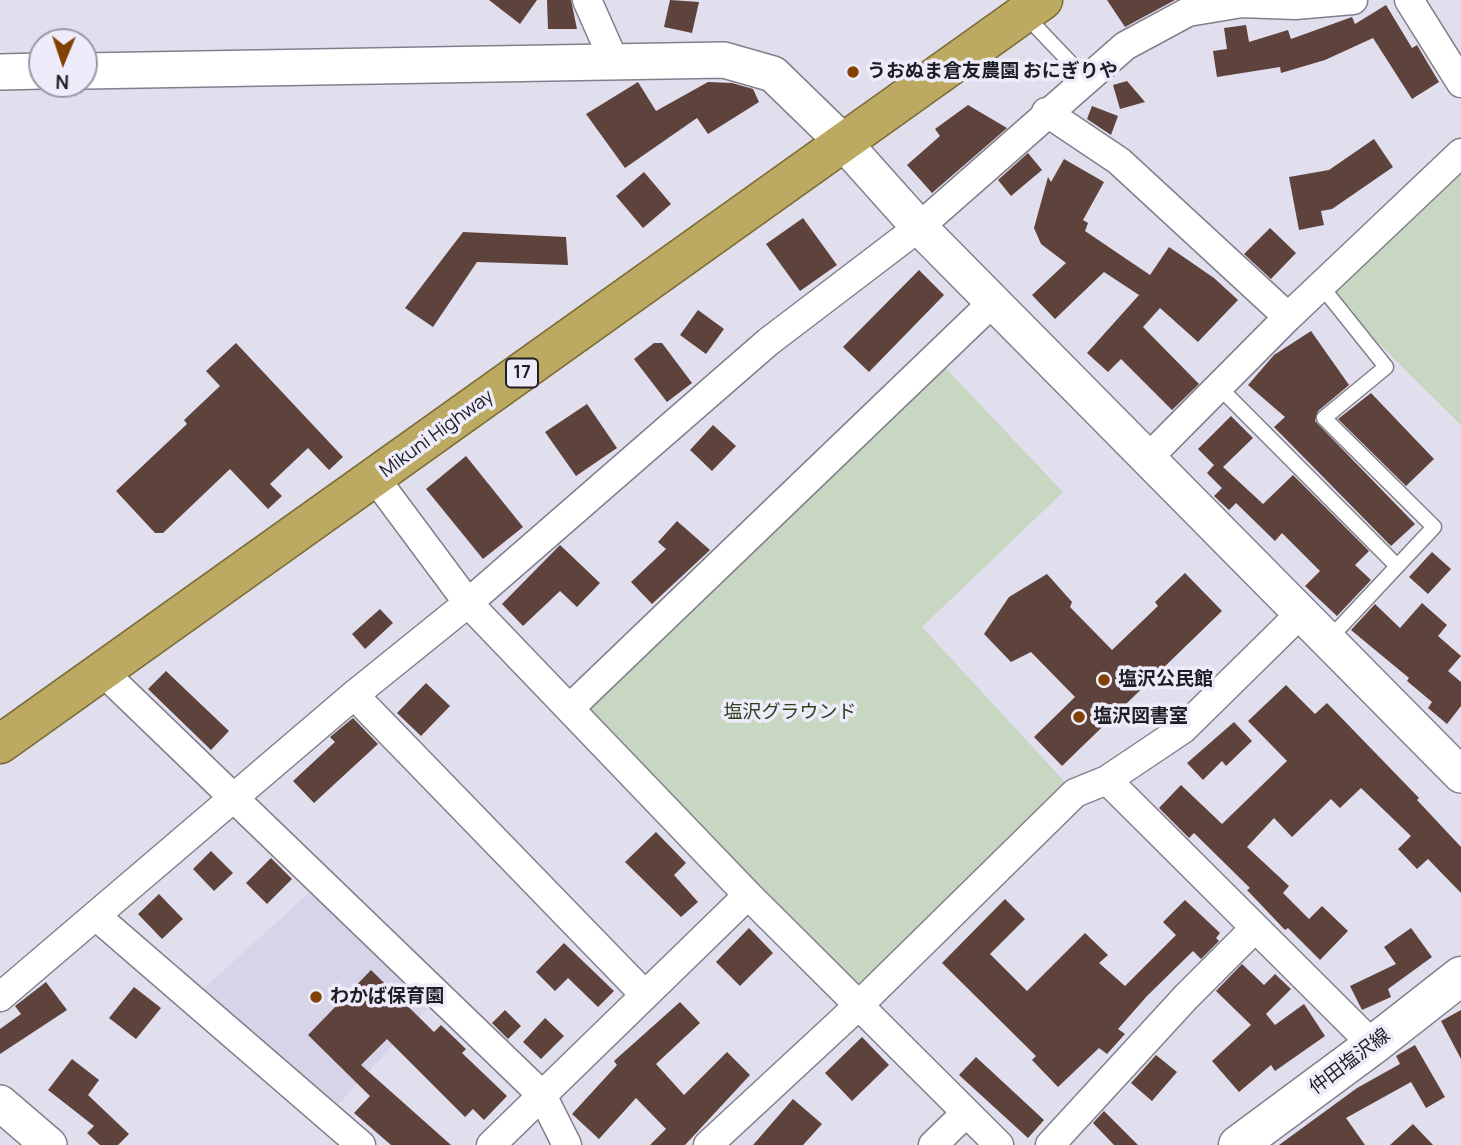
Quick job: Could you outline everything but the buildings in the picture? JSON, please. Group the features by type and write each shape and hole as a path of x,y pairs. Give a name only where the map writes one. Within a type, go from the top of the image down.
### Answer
{"highway":[{"name":"Mikuni Highway","path":"0,744 1033,7"}],"main road":[{"name":"仲田塩沢線","path":"1256,1140 1461,976"}],"street":[{"path":"587,0 614,61"},
{"path":"0,998 236,799 354,695 468,603 768,342 919,227 1046,112 1125,46 1188,12 1242,4 1295,5 1353,0"},
{"path":"1409,0 1461,83"},
{"path":"98,71 724,60 773,74 843,142 919,227 1461,775"},
{"path":"0,72 28,71"},
{"path":"1046,112 1119,161 1288,317"},
{"path":"1148,458 1288,317 1461,152"},
{"path":"570,708 994,301"},
{"path":"375,478 468,603 748,895 999,1145"},
{"path":"708,1145 858,1006 1075,793 1107,780 1183,729 1301,613"},
{"path":"102,671 542,1095 566,1145"},
{"path":"354,695 645,995"},
{"path":"1107,780 1172,841 1255,928 1374,1045"},
{"path":"491,1145 748,895"},
{"path":"96,916 361,1145"},
{"path":"1050,1145 1186,997 1255,928"},
{"path":"0,1103 49,1145"},
{"path":"933,1145 966,1113"}],"lane":[{"path":"1033,7 1086,79"},
{"path":"1322,287 1386,367 1324,418 1434,527 1328,640"},
{"path":"1219,387 1397,566"}],"shaded area":[{"name":"わかば保育園","path":"321,882 439,996 327,1116 192,999"}],"green space":[{"path":"1461,153 1461,425 1322,287"},
{"name":"塩沢グラウンド","path":"935,357 1063,492 922,627 1075,793 858,1006 570,708"}],"place":[{"name":"うおぬま倉友農園 おにぎりや","path":"853,72"},
{"name":"塩沢公民館","path":"1104,680"},
{"name":"塩沢図書室","path":"1079,717"},
{"name":"わかば保育園","path":"316,997"}]}
